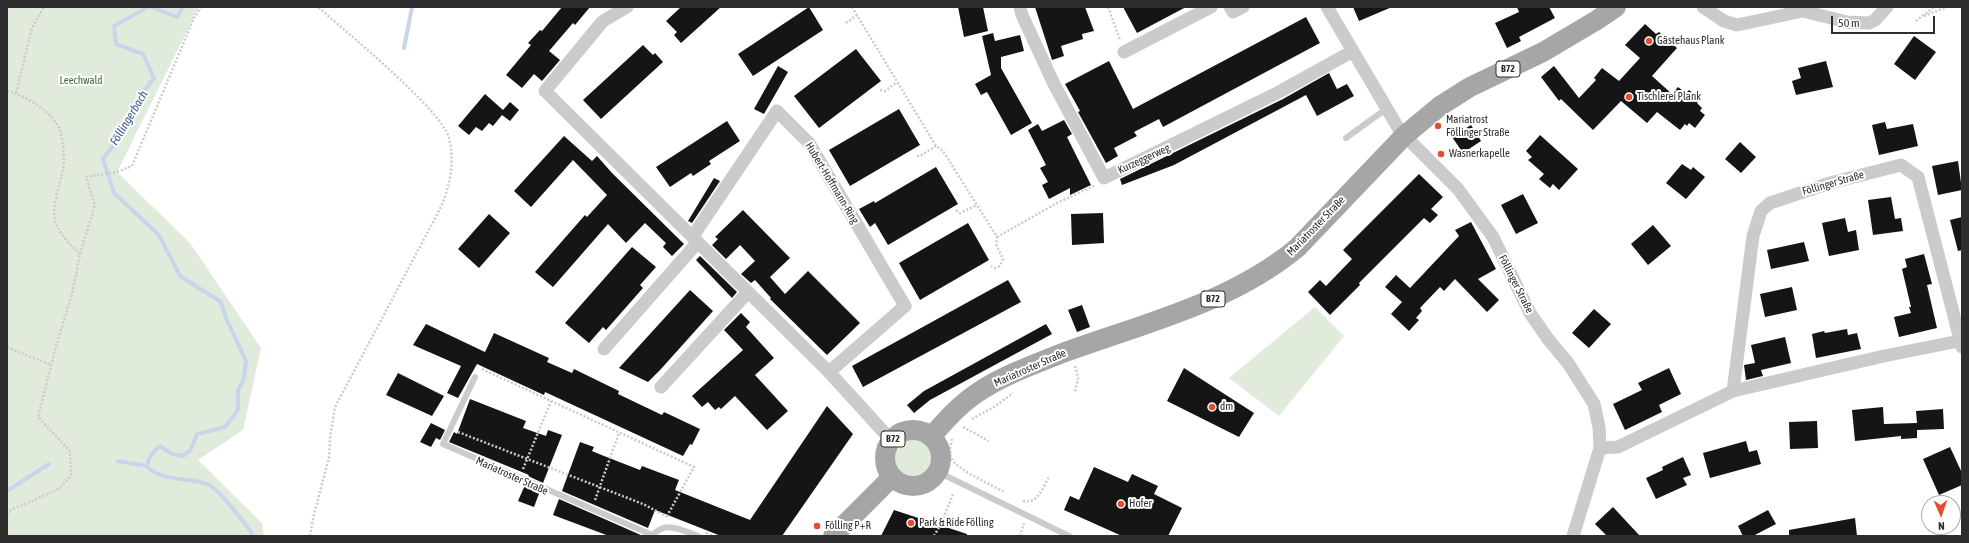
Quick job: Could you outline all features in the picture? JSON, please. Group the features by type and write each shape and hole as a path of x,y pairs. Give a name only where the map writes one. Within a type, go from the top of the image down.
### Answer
{"main road":[{"name":"Mariatroster Straße","path":"932,437 947,418 978,392 1018,372 1071,350 1190,308 1241,286 1262,274 1297,248 1404,136 1440,106 1470,87 1543,52 1616,7"},
{"name":"B72","path":"892,477 886,469 884,459 886,449 891,440 906,431 915,430 932,437"},
{"path":"833,536 892,477 900,484 916,486 931,480 938,472 941,463 941,453 938,444 932,437"}],"street":[{"path":"627,7 603,21 545,91 829,372 891,440"},
{"name":"Kurzeggerweg","path":"1020,7 1022,15 1054,84 1104,178 1279,92 1353,50"},
{"path":"1124,52 1211,7"},
{"path":"1230,7 1233,12 1243,7"},
{"path":"1327,7 1386,109 1404,136"},
{"path":"1703,7 1724,21 1737,25 1803,11 1847,22 1869,23 1875,20 1887,7"},
{"name":"Hubert-Hoffmann-Ring","path":"604,349 695,239 777,110 809,143 905,306 829,372"},
{"name":"Föllinger Straße","path":"1404,136 1458,190 1494,237 1530,313 1548,339 1568,362 1594,404 1599,427 1600,448 1573,536"},
{"name":"Föllinger Straße","path":"1600,448 1618,447 1733,391 1884,356 1960,344 1918,177 1901,165 1830,183 1770,203 1762,211 1753,236 1733,391"},
{"path":"661,388 748,292"}],"lane":[{"path":"1346,138 1386,109"},
{"name":"Mariatroster Straße","path":"475,377 443,444 519,479 652,536 660,528"},
{"path":"938,472 1068,536"},
{"path":"660,528 673,526 699,533"}],"path":[{"path":"16,94 32,28 44,7"},
{"path":"7,514 11,510 57,490 70,476 70,451 38,417 51,365 72,294 80,254 95,205 86,177 117,172 132,166 194,18 201,7"},
{"path":"310,536 328,458 335,407 440,210 447,195 452,159 449,137 438,118 395,76 318,7"},
{"path":"852,7 936,146 944,151 997,237 996,244 1003,259 1000,266 995,268 992,266"},
{"path":"1108,7 1124,52"},
{"path":"1916,21 1934,7"},
{"path":"1924,16 1947,7"},
{"path":"846,23 857,16"},
{"path":"880,90 885,91 897,82"},
{"path":"7,91 16,94 39,107 58,125 63,150 64,167 54,207 57,226 80,254"},
{"path":"917,156 920,156 936,146"},
{"path":"997,237 1057,203 1095,186 1104,178"},
{"path":"956,210 960,213 977,205"},
{"path":"7,347 51,365"},
{"path":"1071,350 1078,378 1075,392"},
{"path":"475,377 480,368 694,467 660,528"},
{"path":"519,479 551,401"},
{"path":"958,427 964,427 989,441"},
{"path":"450,429 600,487 674,519"},
{"path":"592,510 619,432"},
{"path":"934,536 942,522 953,494"},
{"path":"699,533 713,536"}],"green space":[{"name":"Leechwald","path":"7,7 199,7 117,172 190,243 261,348 243,430 198,460 262,523 264,536 7,536"},
{"path":"1315,307 1344,336 1279,416 1229,378"},
{"path":"912,437 921,439 928,444 932,450 935,461 932,469 925,476 917,480 907,480 899,476 893,468 891,455"}],"building":[{"path":"562,7 590,7 575,25 573,23 549,51 560,60 542,81 534,74 522,88 506,75 531,45 528,43 540,30 542,31"},
{"path":"681,7 721,7 681,43 674,35 677,32 666,21"},
{"path":"809,7 823,30 753,76 738,54"},
{"path":"958,7 983,7 988,31 964,37"},
{"path":"1035,7 1085,7 1094,31 1082,34 1083,39 1061,46 1064,56 1052,60"},
{"path":"1123,7 1186,7 1137,33"},
{"path":"1353,7 1392,7 1359,21"},
{"path":"1517,7 1549,7 1555,18 1519,37 1521,41 1507,48 1495,23 1519,12"},
{"path":"1306,17 1320,43 1163,127 1159,119 1134,132 1137,136 1114,148 1118,156 1106,163 1078,112 1080,111 1065,84 1109,61 1133,109"},
{"path":"1645,24 1656,34 1659,32 1677,48 1652,76 1672,94 1678,87 1686,93 1689,90 1700,99 1697,103 1702,108 1700,111 1705,115 1695,128 1689,123 1687,126 1685,124 1680,130 1657,112 1647,123 1621,101 1593,130 1561,99 1559,101 1541,77 1554,66 1579,98 1596,80 1594,78 1602,68 1619,81 1640,58 1625,45"},
{"path":"993,33 995,41 1020,35 1024,51 1001,57 1001,68 1032,123 1011,135 987,92 981,95 975,84 991,75 982,36"},
{"path":"1914,36 1936,52 1915,80 1894,64"},
{"path":"643,45 653,55 655,53 663,62 601,119 583,100"},
{"path":"856,49 881,81 819,128 794,96"},
{"path":"1826,61 1833,87 1796,95 1792,81 1801,78 1798,68"},
{"path":"778,66 788,72 764,114 754,109"},
{"path":"1329,73 1337,89 1347,84 1354,96 1317,116 1306,95 1174,165 1122,185 1120,179 1283,99"},
{"path":"485,94 503,110 510,102 519,110 510,121 502,115 493,126 489,123 482,131 476,127 469,135 458,126"},
{"path":"899,109 920,145 850,186 829,150"},
{"path":"1064,120 1072,134 1067,137 1091,185 1070,195 1070,188 1049,199 1042,185 1048,182 1040,168 1046,165 1028,130 1038,124 1042,131"},
{"path":"727,121 740,141 709,161 711,164 693,176 691,173 670,187 656,167"},
{"path":"1885,122 1887,129 1913,124 1918,146 1879,155 1872,125"},
{"path":"1471,125 1481,141 1463,153 1452,137"},
{"path":"1540,135 1578,169 1559,190 1553,184 1550,188 1539,179 1544,174 1528,160 1532,157 1526,151"},
{"path":"564,136 592,161 597,156 612,173 684,244 672,256 663,247 666,243 645,223 626,243 608,224 553,287 535,272 585,215 587,217 607,195 573,160 531,207 514,191"},
{"path":"1740,142 1756,157 1741,173 1725,159"},
{"path":"1958,161 1962,190 1938,195 1932,166"},
{"path":"1682,164 1691,170 1693,167 1705,177 1686,199 1666,183"},
{"path":"936,167 958,204 888,245 875,223 870,227 859,209 874,201 875,203"},
{"path":"1419,174 1443,197 1431,209 1438,215 1430,223 1424,218 1359,283 1360,285 1330,315 1308,292 1320,280 1326,286 1352,259 1343,250"},
{"path":"714,178 720,181 692,223 688,221"},
{"path":"1523,194 1538,223 1516,234 1501,205"},
{"path":"1891,197 1895,219 1901,218 1903,231 1873,235 1868,200"},
{"path":"743,210 790,258 770,277 785,294 808,271 860,323 827,355 770,299 771,298 755,280 751,283 741,274 755,261 740,245 726,259 712,245 718,239 715,237"},
{"path":"1103,213 1104,243 1072,245 1071,214"},
{"path":"489,214 510,233 479,268 458,249"},
{"path":"1962,217 1962,250 1958,251 1950,220"},
{"path":"1845,218 1848,232 1856,230 1859,250 1829,256 1822,223"},
{"path":"1471,222 1496,269 1478,279 1499,300 1487,312 1455,279 1444,291 1440,287 1420,308 1422,311 1416,318 1419,320 1409,331 1391,314 1402,302 1385,287 1396,275 1410,288 1459,236 1455,230"},
{"path":"968,223 989,260 920,300 899,263"},
{"path":"1653,225 1671,246 1648,265 1631,244"},
{"path":"1804,242 1809,261 1771,269 1767,250"},
{"path":"632,247 656,267 640,285 643,288 606,330 603,327 589,343 565,323"},
{"path":"1924,254 1932,284 1927,285 1937,328 1899,337 1894,317 1911,313 1909,307 1911,307 1902,269 1907,267 1905,259"},
{"path":"700,256 737,292 732,298 696,260"},
{"path":"1008,280 1021,302 863,387 852,366"},
{"path":"1792,287 1797,310 1765,317 1760,294"},
{"path":"690,290 713,311 661,369 648,382 619,368"},
{"path":"1082,305 1090,327 1077,332 1068,310"},
{"path":"1594,309 1611,324 1589,348 1572,333"},
{"path":"741,313 750,322 746,327 774,358 755,375 788,411 767,430 735,396 721,409 719,407 715,410 708,402 702,407 692,396 743,350 724,330"},
{"path":"426,324 485,352 494,333 549,358 547,362 572,373 574,369 619,391 618,394 662,415 664,412 700,429 692,445 690,444 683,456 545,392 544,395 477,364 458,398 447,393 461,366 413,345"},
{"path":"1046,324 1052,334 930,400 914,413 907,405 924,391"},
{"path":"1847,329 1848,335 1857,333 1861,349 1816,358 1812,334 1824,331 1825,333"},
{"path":"1785,337 1791,363 1761,370 1763,376 1746,380 1744,365 1755,363 1751,345"},
{"name":"dm","path":"1184,368 1254,413 1239,437 1167,401"},
{"path":"1669,368 1681,394 1659,405 1662,412 1625,430 1613,404 1642,390 1638,383"},
{"path":"398,373 444,396 432,416 386,395"},
{"path":"470,399 526,421 523,428 546,436 548,430 562,435 543,483 528,476 529,475 449,442 454,432 457,434"},
{"path":"827,406 853,434 782,536 721,536 655,510 648,528 562,491 580,442 594,447 592,451 640,470 642,466 679,480 675,490 750,520"},
{"path":"1883,407 1884,424 1917,423 1916,411 1943,409 1944,429 1917,430 1917,438 1901,439 1901,436 1855,441 1852,410"},
{"path":"1817,421 1818,448 1790,449 1789,422"},
{"path":"431,423 445,430 440,440 436,438 431,447 420,442"},
{"path":"1746,441 1749,452 1757,450 1761,464 1710,478 1703,453"},
{"path":"1950,447 1962,473 1962,485 1939,495 1923,459"},
{"path":"1683,457 1691,475 1683,478 1687,485 1656,499 1646,478 1663,470 1662,467"},
{"name":"Hofer","path":"1094,467 1128,482 1132,474 1158,486 1154,494 1182,508 1168,536 1122,536 1064,510 1070,496 1079,500"},
{"path":"525,485 540,491 534,507 518,501"},
{"path":"559,499 643,536 609,536 553,515"},
{"path":"1613,507 1640,536 1607,536 1595,524"},
{"name":"Park & Ride Fölling","path":"894,510 967,534 967,536 881,536"},
{"path":"1768,510 1776,524 1753,536 1743,536 1738,526"},
{"path":"1855,518 1857,536 1789,536 1789,530"}],"waterway":[{"name":"Föllingerbach","path":"148,7 114,26 116,44 143,54 154,78 135,103 121,135 103,159 114,193 159,235 180,276 221,302 226,318 246,361 244,378 238,391 238,410 225,427 197,434 190,451 183,456 172,454 160,446 152,454 147,466 152,471 167,477 200,482 212,487 224,498 251,532 252,536"},
{"name":"Föllingerbach","path":"151,7 177,17 183,7"},
{"path":"404,48 412,7"},
{"path":"118,461 147,466"},
{"path":"7,491 49,464"}],"place":[{"name":"Gästehaus Plank","path":"1649,41"},
{"name":"Tischlerei Plank","path":"1629,97"},
{"name":"Mariatrost Föllinger Straße","path":"1438,126"},
{"name":"Wasnerkapelle","path":"1441,154"},
{"name":"dm","path":"1212,407"},
{"name":"Hofer","path":"1121,504"},
{"name":"Park & Ride Fölling","path":"911,523"},
{"name":"Fölling P+R","path":"817,526"}]}
